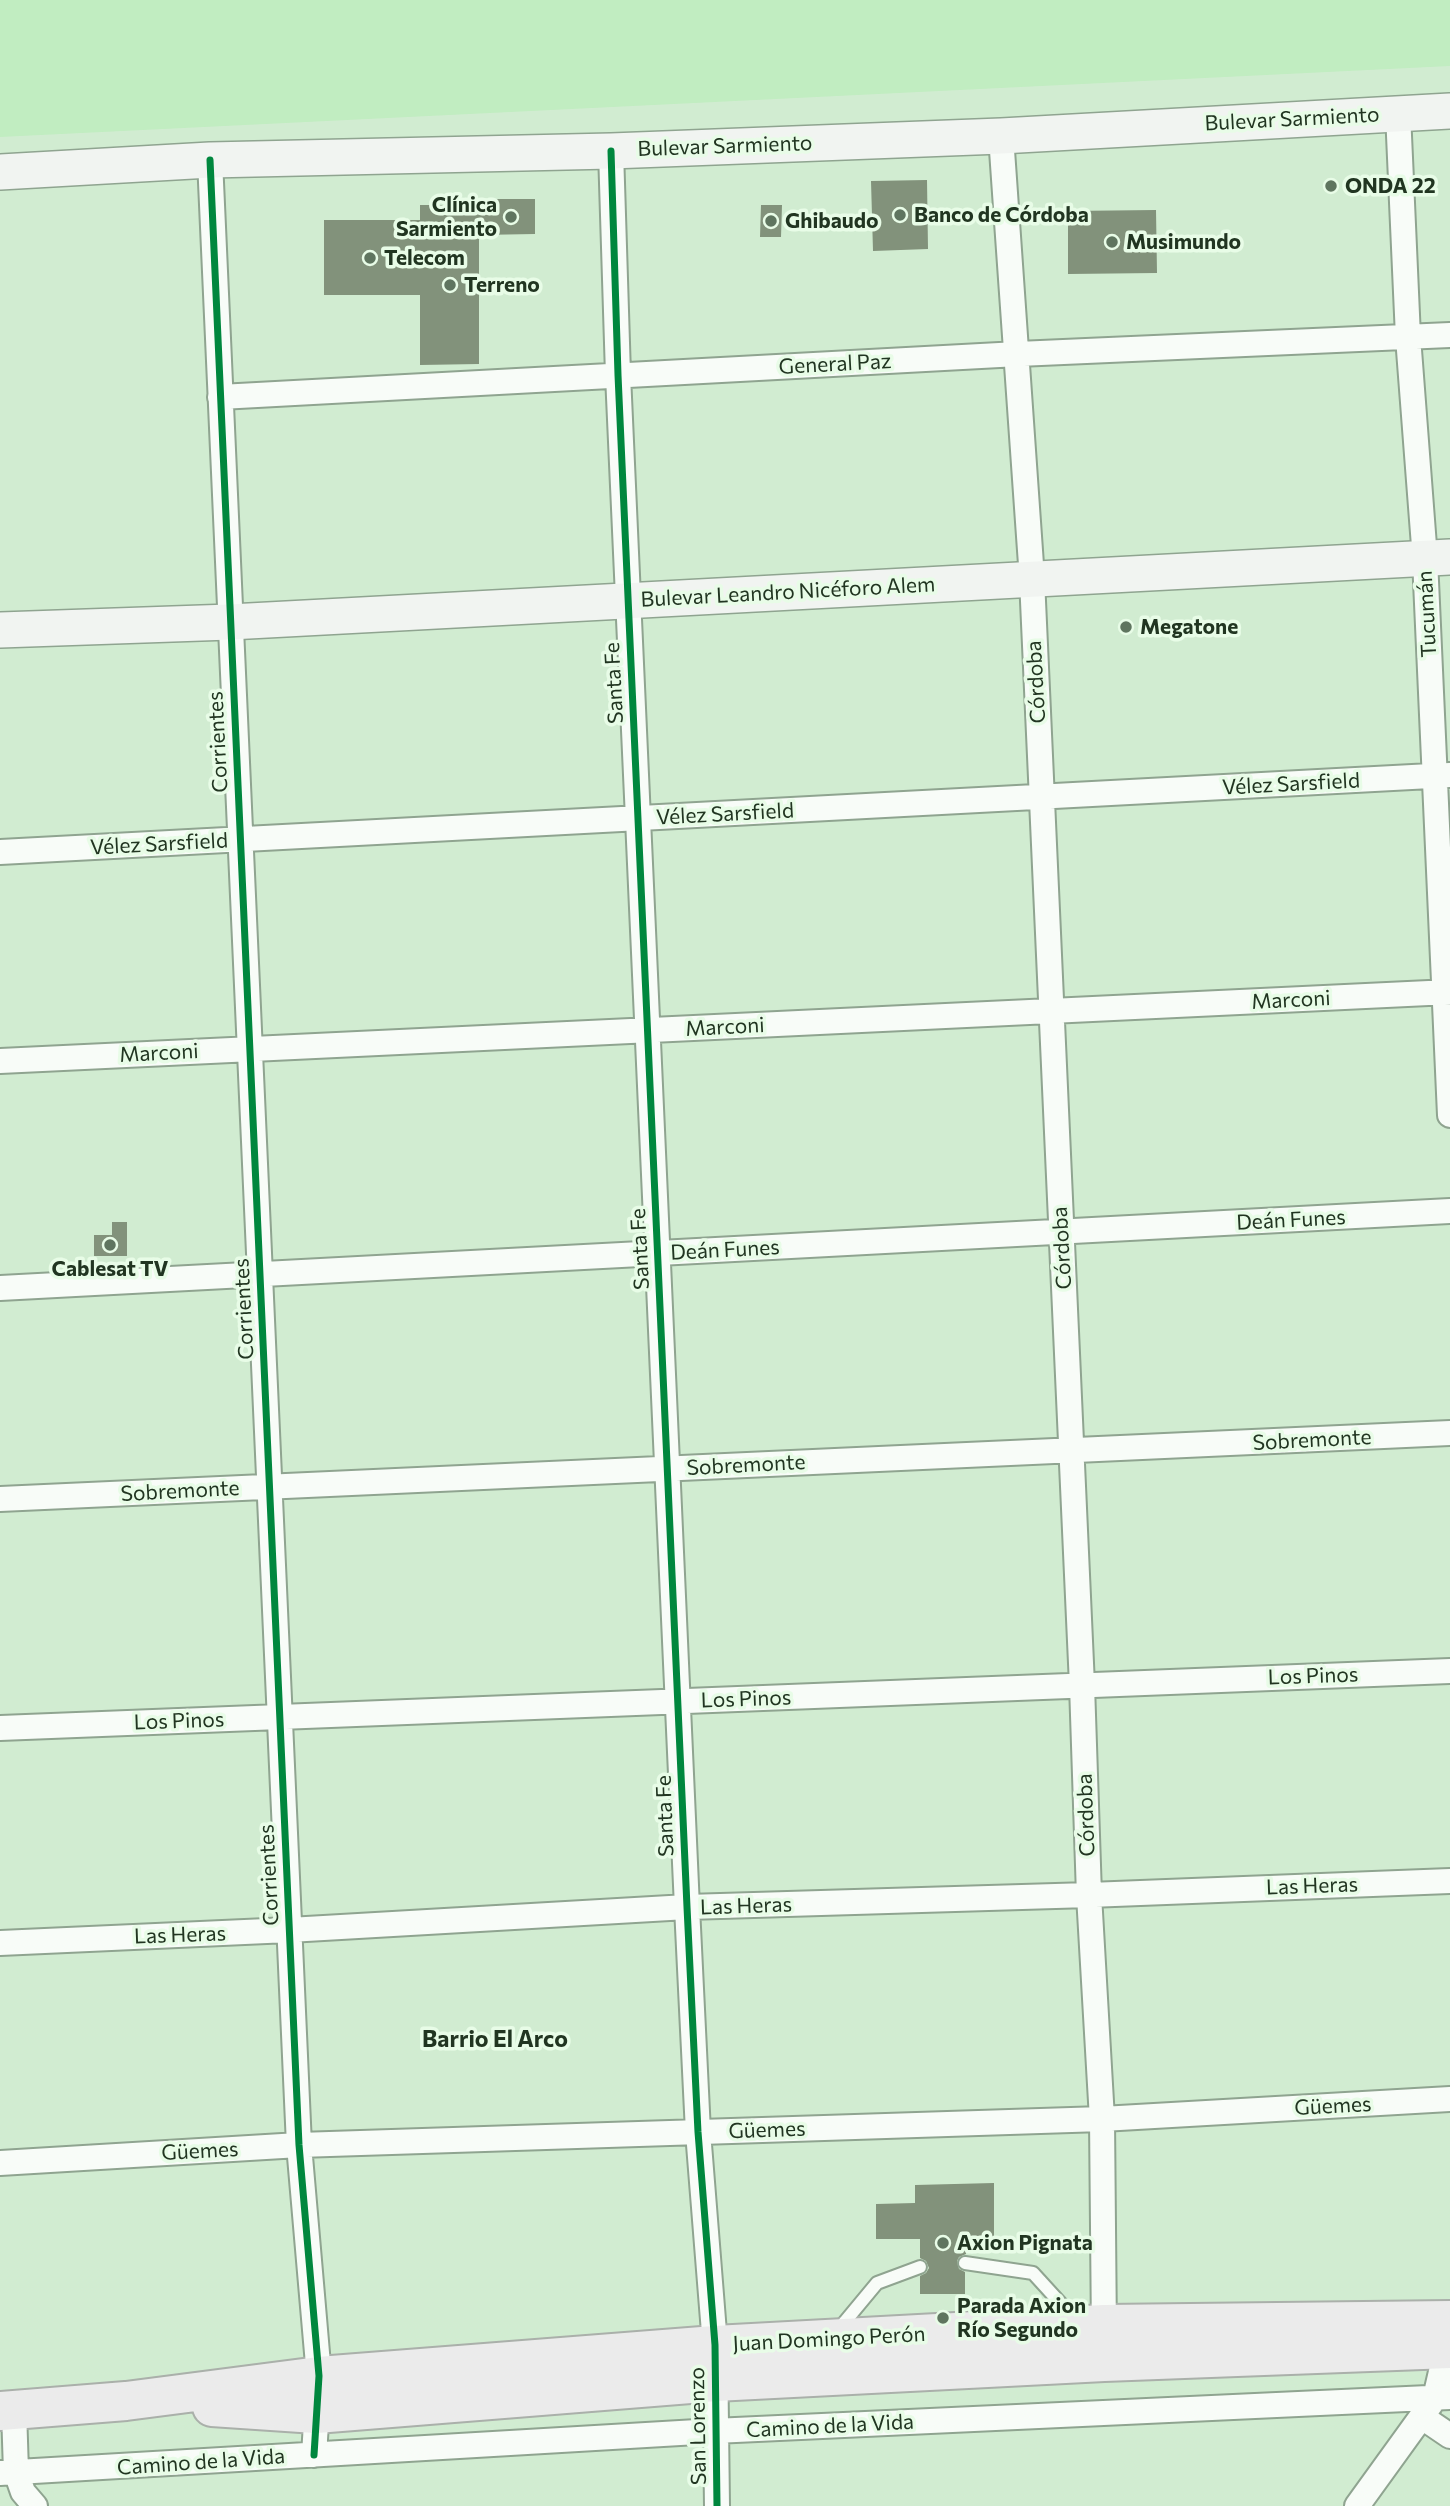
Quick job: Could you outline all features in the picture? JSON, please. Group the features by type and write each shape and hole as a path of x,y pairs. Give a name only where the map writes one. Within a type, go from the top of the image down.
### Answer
{"main road":[{"name":"Juan Domingo Perón","path":"7,2411 126,2401 319,2376 715,2363 1096,2337"},
{"name":"Juan Domingo Perón","path":"126,2401 316,2414 715,2363 831,2339 1449,2338"}],"street":[{"name":"Bulevar Sarmiento","path":"0,172 210,160 611,151 1001,135 1450,111"},
{"name":"Tucumán","path":"1398,113 1408,337 1437,558 1450,1115"},
{"name":"Córdoba","path":"1001,135 1032,579 1072,1451 1089,1895 1102,2119 1096,2337"},
{"name":"Santa Fe","path":"611,151 618,375 687,1907 698,2132 715,2363"},
{"name":"Corrientes","path":"210,160 299,2145 319,2376 314,2455"},
{"name":"General Paz","path":"220,397 1018,354 1450,335"},
{"name":"Bulevar Leandro Nicéforo Alem","path":"0,630 230,622 1437,558"},
{"name":"Vélez Sarsfield","path":"0,852 1442,776"},
{"name":"Marconi","path":"0,1061 1447,992"},
{"name":"Deán Funes","path":"0,1288 1450,1211"},
{"name":"Sobremonte","path":"0,1499 1450,1433"},
{"name":"Los Pinos","path":"0,1728 1450,1671"},
{"name":"Las Heras","path":"0,1943 289,1930 687,1907 1450,1881"},
{"name":"Güemes","path":"0,2163 299,2145 1102,2119 1450,2099"},
{"path":"1357,2506 1436,2404 1449,2338"},
{"name":"San Lorenzo","path":"715,2363 717,2506"},
{"path":"1436,2404 1450,2436"},
{"name":"Camino de la Vida","path":"16,2490 46,2472 314,2455 714,2431 1436,2404"},
{"path":"7,2411 16,2490"}],"lane":[{"path":"965,2263 1033,2273 1096,2337"},
{"path":"831,2339 877,2283 920,2267"}],"shaded area":[{"path":"0,0 1450,0 1450,66 0,137"}],"building":[{"name":"Banco de Córdoba","path":"927,180 928,249 873,251 871,181"},
{"path":"487,199 535,199 535,234 479,235 479,364 420,365 420,295 324,295 324,220 420,220 420,205 487,205"},
{"name":"Ghibaudo","path":"761,205 782,205 781,237 760,237"},
{"name":"Musimundo","path":"1156,210 1157,273 1068,274 1068,211"},
{"name":"Cablesat TV","path":"112,1222 127,1222 127,1256 94,1256 94,1235 112,1235"},
{"path":"994,2183 994,2240 966,2240 966,2254 957,2261 959,2269 965,2272 965,2294 920,2294 920,2276 929,2268 926,2261 920,2258 920,2239 876,2239 876,2204 915,2203 915,2185"}],"cycle path":[{"path":"611,151 618,375 687,1907 698,2132 715,2345 717,2506"},
{"path":"210,160 299,2145 319,2376 314,2455"}],"place":[{"name":"ONDA 22","path":"1331,186"},
{"name":"Banco de Córdoba","path":"900,215"},
{"name":"Clínica Sarmiento","path":"511,217"},
{"name":"Ghibaudo","path":"771,221"},
{"name":"Musimundo","path":"1112,242"},
{"name":"Telecom","path":"370,258"},
{"name":"Terreno","path":"450,285"},
{"name":"Megatone","path":"1126,627"},
{"name":"Cablesat TV","path":"110,1245"},
{"name":"Axion Pignata","path":"943,2243"},
{"name":"Parada Axion Río Segundo","path":"943,2318"}],"district":[{"name":"Barrio El Arco","path":"495,2039"}]}
